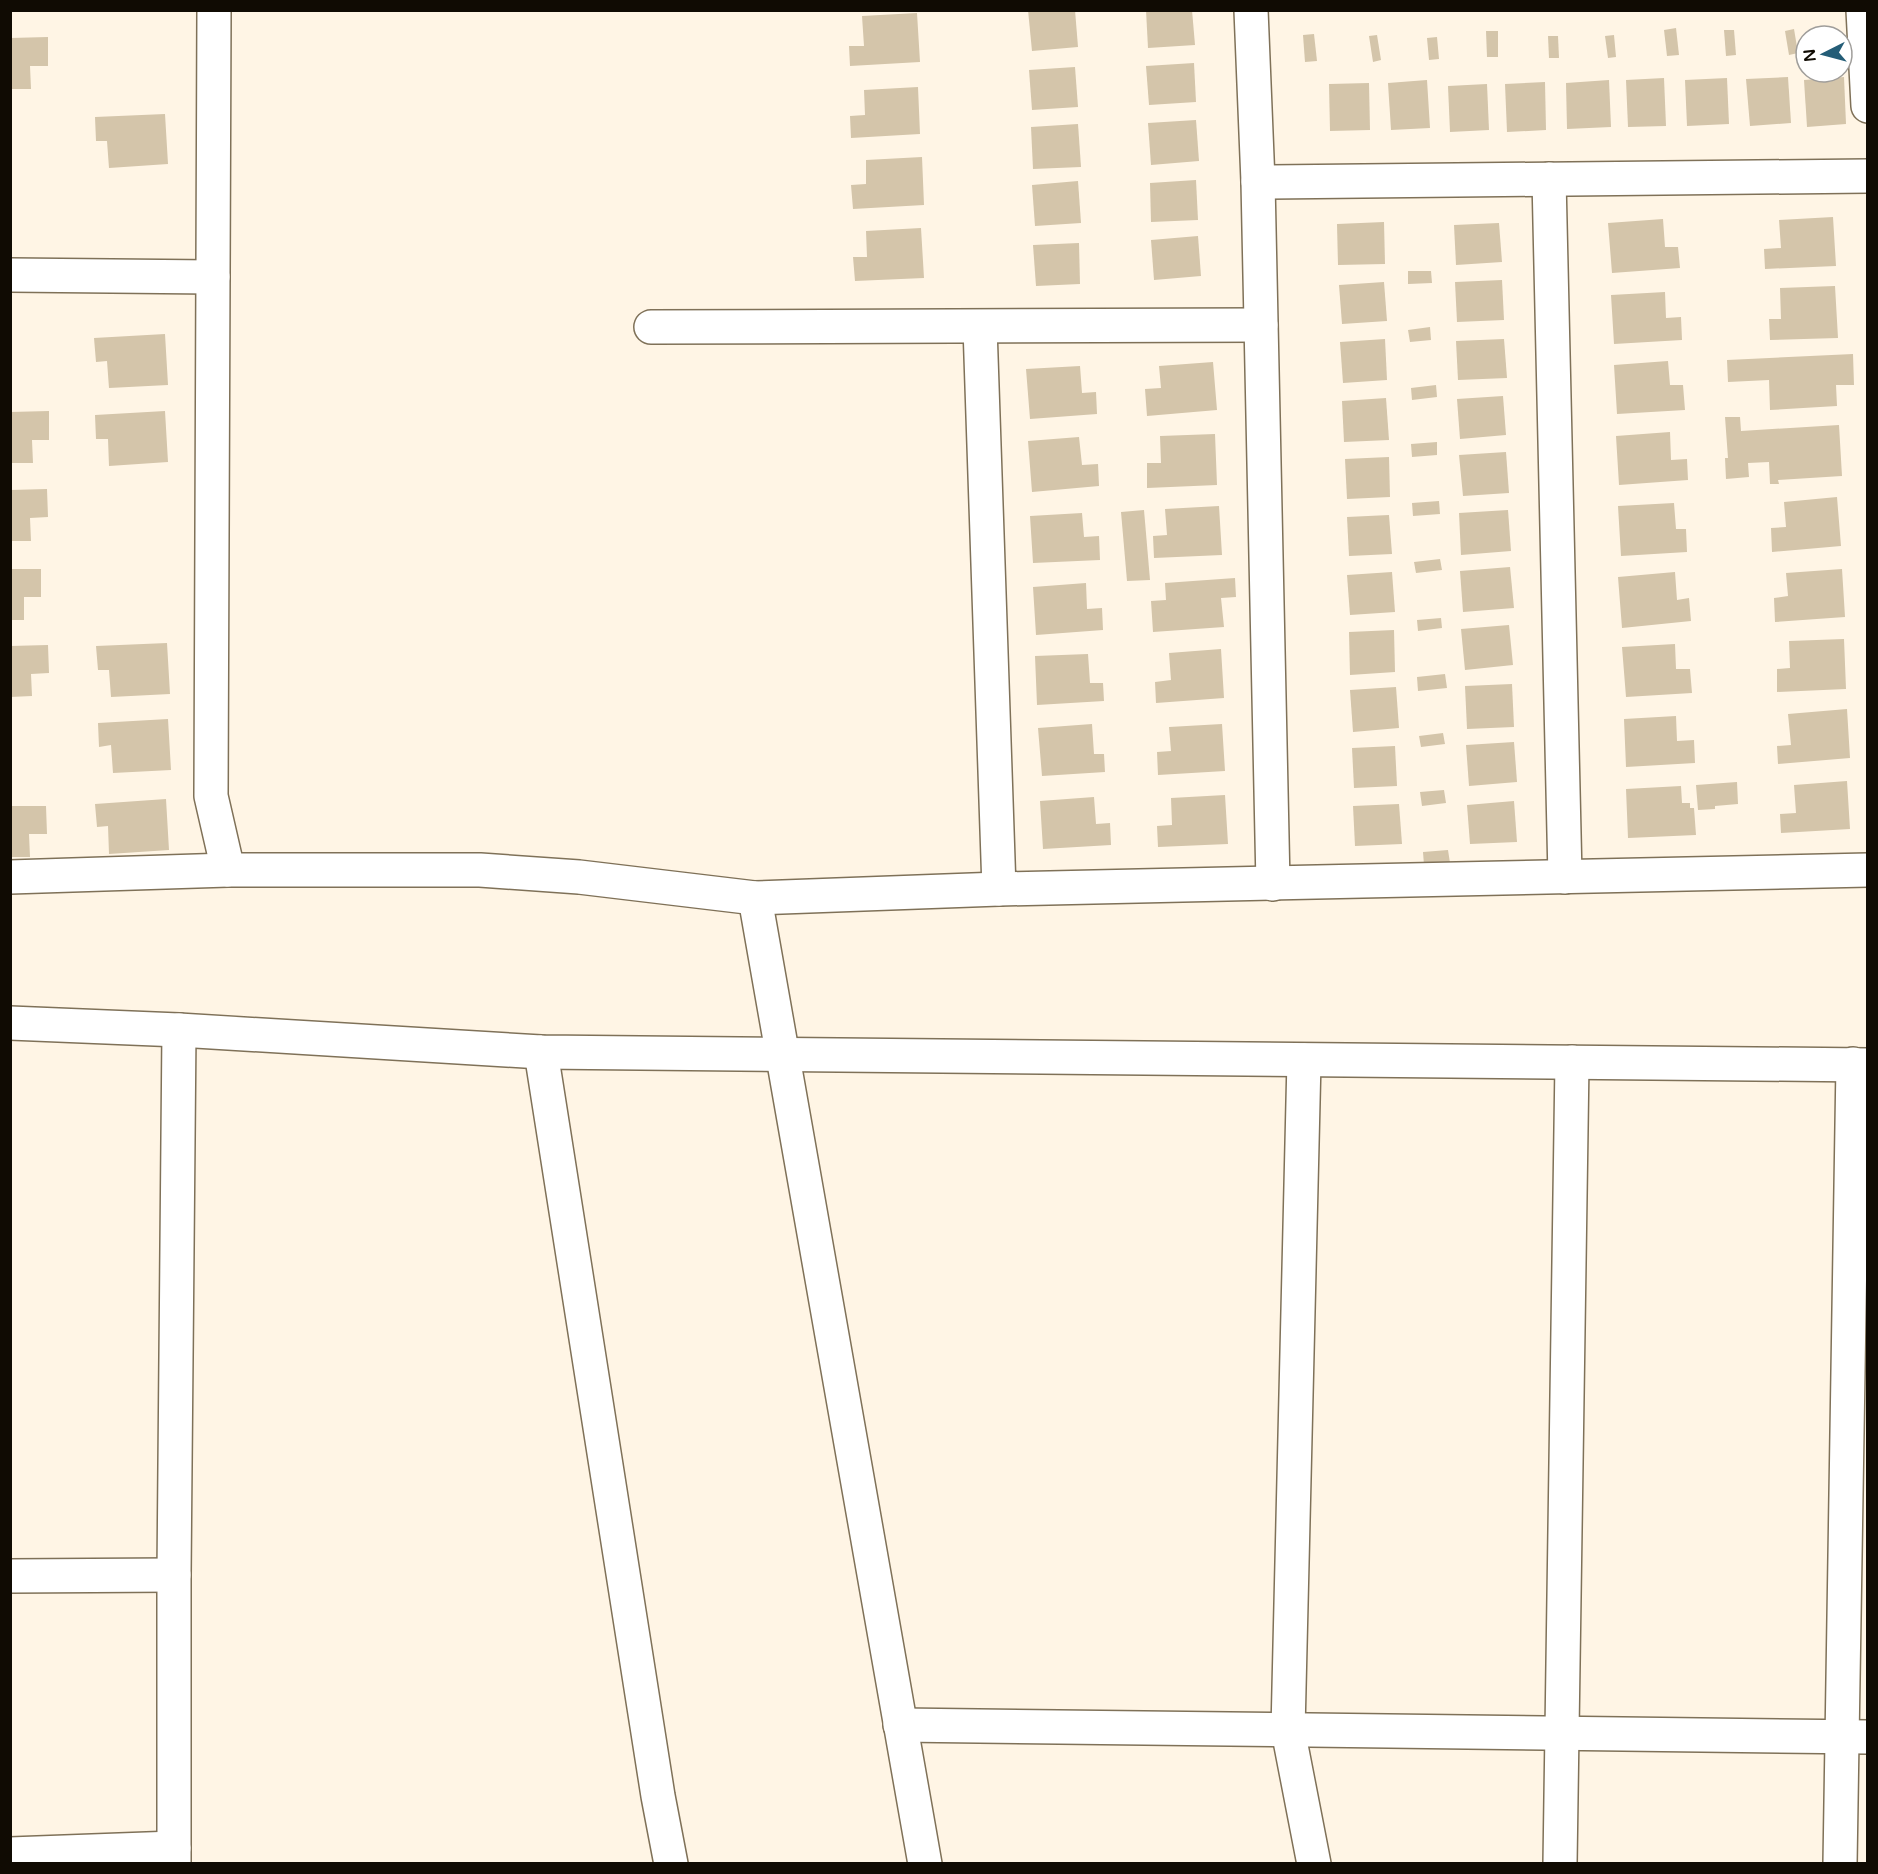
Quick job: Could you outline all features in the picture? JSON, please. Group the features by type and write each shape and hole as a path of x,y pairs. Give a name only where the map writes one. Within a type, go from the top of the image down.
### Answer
{"street":[{"path":"214,10 211,796 228,870"},
{"path":"1251,10 1258,182 1274,884"},
{"path":"1863,10 1868,106"},
{"path":"1258,182 1868,176"},
{"path":"1549,179 1565,877"},
{"path":"10,275 213,277"},
{"path":"651,327 1261,325"},
{"path":"980,327 999,889"},
{"path":"10,877 228,870 480,870 579,877 754,898 999,889 1868,870"},
{"path":"754,898 925,1863"},
{"path":"10,1023 179,1030 541,1052 1860,1065 1855,1737 1840,1863"},
{"path":"10,1854 174,1856 179,1030"},
{"path":"541,1052 656,1784 671,1863"},
{"path":"1304,1060 1288,1730 1314,1863"},
{"path":"1560,1863 1572,1062"},
{"path":"10,1576 174,1575"},
{"path":"900,1725 1855,1737"}],"building":[{"path":"1028,10 1075,10 1078,47 1032,51"},
{"path":"1146,10 1192,10 1195,45 1148,48"},
{"path":"917,13 920,62 850,66 849,46 864,46 862,16"},
{"path":"1676,28 1679,55 1667,56 1664,30"},
{"path":"1794,29 1794,54 1789,55 1785,31"},
{"path":"1724,30 1734,30 1736,55 1726,56"},
{"path":"1486,31 1498,31 1498,57 1487,57"},
{"path":"1314,34 1317,61 1305,62 1303,35"},
{"path":"1377,35 1381,60 1373,62 1369,36"},
{"path":"1614,35 1616,57 1608,58 1605,36"},
{"path":"1548,36 1558,36 1559,58 1549,58"},
{"path":"48,37 48,66 30,66 31,89 10,89 10,38"},
{"path":"1437,37 1439,59 1429,60 1427,38"},
{"path":"1194,63 1196,102 1149,105 1146,66"},
{"path":"1075,67 1078,107 1032,110 1029,70"},
{"path":"1788,77 1791,123 1750,126 1746,79"},
{"path":"1664,78 1666,126 1628,127 1626,80"},
{"path":"1727,78 1729,124 1687,126 1685,80"},
{"path":"1427,80 1430,128 1391,130 1388,83"},
{"path":"1609,80 1611,127 1567,129 1566,83"},
{"path":"1545,82 1546,130 1507,132 1505,84"},
{"path":"1369,83 1370,130 1330,131 1329,84"},
{"path":"1487,84 1489,130 1450,132 1448,86"},
{"path":"1804,84 1844,84 1846,124 1807,127"},
{"path":"918,87 920,134 851,138 850,116 865,115 864,90"},
{"path":"165,114 168,164 109,168 107,141 96,141 95,117"},
{"path":"1196,120 1199,161 1151,165 1148,123"},
{"path":"1078,124 1081,167 1033,169 1031,127"},
{"path":"922,157 924,205 853,209 851,185 866,184 866,160"},
{"path":"1196,180 1198,220 1151,222 1150,183"},
{"path":"1078,181 1081,223 1035,226 1032,185"},
{"path":"1833,217 1836,266 1765,269 1764,249 1781,248 1779,220"},
{"path":"1663,219 1665,247 1678,247 1680,268 1612,273 1608,223"},
{"path":"1384,222 1385,264 1338,265 1337,224"},
{"path":"1499,223 1502,262 1456,265 1454,225"},
{"path":"921,228 924,278 855,281 853,257 867,257 866,231"},
{"path":"1198,236 1201,276 1154,280 1151,240"},
{"path":"1079,243 1080,284 1036,286 1033,245"},
{"path":"1408,271 1431,271 1432,283 1408,284"},
{"path":"1502,280 1504,320 1457,322 1455,282"},
{"path":"1384,282 1387,321 1342,324 1339,285"},
{"path":"1835,286 1838,338 1770,340 1769,319 1781,319 1780,288"},
{"path":"1665,292 1666,318 1681,317 1682,340 1614,344 1611,295"},
{"path":"1430,327 1431,340 1410,342 1408,330"},
{"path":"165,334 168,385 109,388 107,361 96,362 94,338"},
{"path":"1385,339 1387,380 1343,383 1340,342"},
{"path":"1504,339 1507,378 1458,380 1456,341"},
{"path":"1853,354 1854,385 1836,385 1837,406 1770,410 1769,380 1728,382 1727,360"},
{"path":"1668,361 1670,385 1683,385 1685,410 1617,414 1614,365"},
{"path":"1213,362 1217,410 1147,416 1145,389 1161,388 1159,366"},
{"path":"1080,366 1082,393 1096,392 1097,414 1030,419 1026,369"},
{"path":"1436,385 1437,397 1412,400 1411,388"},
{"path":"1503,396 1506,435 1460,439 1457,399"},
{"path":"1386,398 1389,440 1344,442 1342,401"},
{"path":"49,411 49,440 32,440 33,463 10,463 10,412"},
{"path":"165,411 168,462 109,466 108,439 96,439 95,415"},
{"path":"1725,417 1740,417 1741,431 1839,425 1842,476 1778,480 1779,484 1770,484 1769,462 1748,463 1749,477 1726,479 1725,458 1728,458"},
{"path":"1670,432 1671,460 1687,459 1688,480 1619,485 1616,436"},
{"path":"1215,434 1217,485 1147,488 1147,463 1161,463 1160,436"},
{"path":"1079,437 1082,465 1098,464 1099,486 1032,492 1028,441"},
{"path":"1437,442 1437,455 1412,457 1411,444"},
{"path":"1506,452 1509,493 1463,496 1459,455"},
{"path":"1389,457 1390,497 1347,499 1345,459"},
{"path":"47,489 48,517 30,518 31,541 10,541 10,490"},
{"path":"1837,497 1841,546 1772,552 1771,528 1786,527 1784,502"},
{"path":"1439,501 1440,514 1413,516 1412,503"},
{"path":"1674,503 1676,529 1686,529 1687,552 1621,556 1618,506"},
{"path":"1219,506 1222,555 1154,558 1153,536 1167,535 1165,509"},
{"path":"1144,510 1150,580 1127,581 1121,512"},
{"path":"1508,510 1511,551 1461,555 1459,513"},
{"path":"1082,513 1084,537 1099,536 1100,560 1033,563 1030,516"},
{"path":"1389,515 1392,554 1349,556 1347,517"},
{"path":"1440,559 1442,570 1416,573 1414,562"},
{"path":"1510,567 1514,608 1463,612 1460,571"},
{"path":"10,569 41,569 41,597 24,597 24,620 10,620"},
{"path":"1842,569 1845,617 1775,622 1774,598 1788,596 1786,573"},
{"path":"1392,572 1395,612 1350,615 1347,575"},
{"path":"1675,572 1677,600 1689,598 1691,621 1622,628 1618,577"},
{"path":"1235,578 1236,597 1221,598 1224,627 1153,632 1151,601 1166,600 1165,583"},
{"path":"1086,583 1087,609 1102,608 1103,630 1036,635 1033,587"},
{"path":"1441,618 1442,628 1418,631 1417,620"},
{"path":"1509,625 1513,665 1465,670 1461,629"},
{"path":"1394,630 1395,672 1350,675 1349,632"},
{"path":"1844,639 1846,689 1777,692 1777,669 1790,668 1789,641"},
{"path":"167,643 170,694 111,697 109,670 98,670 96,646"},
{"path":"1675,644 1676,669 1690,669 1692,693 1626,697 1622,647"},
{"path":"48,645 49,673 31,674 32,696 10,697 10,646"},
{"path":"1221,649 1224,698 1156,703 1155,682 1171,680 1169,653"},
{"path":"1088,654 1090,683 1103,683 1104,701 1037,705 1035,656"},
{"path":"1445,674 1447,688 1418,691 1417,677"},
{"path":"1512,684 1514,727 1467,729 1465,686"},
{"path":"1396,687 1399,728 1353,732 1350,690"},
{"path":"1847,709 1850,758 1778,764 1777,746 1791,745 1788,714"},
{"path":"1676,716 1677,741 1694,740 1695,763 1626,767 1624,719"},
{"path":"168,719 171,770 113,773 111,745 99,747 98,723"},
{"path":"1092,724 1094,754 1104,754 1105,772 1042,776 1038,728"},
{"path":"1222,724 1225,771 1158,775 1157,752 1171,751 1169,727"},
{"path":"1443,733 1445,744 1421,747 1419,736"},
{"path":"1514,742 1517,782 1469,786 1466,745"},
{"path":"1395,746 1397,786 1354,788 1352,748"},
{"path":"1847,781 1850,829 1781,833 1780,814 1796,813 1794,785"},
{"path":"1737,782 1738,804 1698,810 1696,785"},
{"path":"1681,786 1682,803 1690,803 1690,808 1694,808 1696,835 1628,838 1626,789"},
{"path":"1444,790 1446,803 1422,806 1420,792"},
{"path":"1225,795 1228,844 1158,847 1157,826 1172,825 1171,798"},
{"path":"1094,797 1096,824 1110,823 1111,845 1043,849 1040,801"},
{"path":"166,799 169,850 109,854 108,826 97,827 95,804"},
{"path":"1514,801 1517,842 1470,844 1467,805"},
{"path":"1399,804 1402,844 1355,846 1353,806"},
{"path":"10,806 46,806 47,834 29,834 30,857 10,857"},
{"path":"1448,850 1450,863 1424,865 1423,852"}]}
